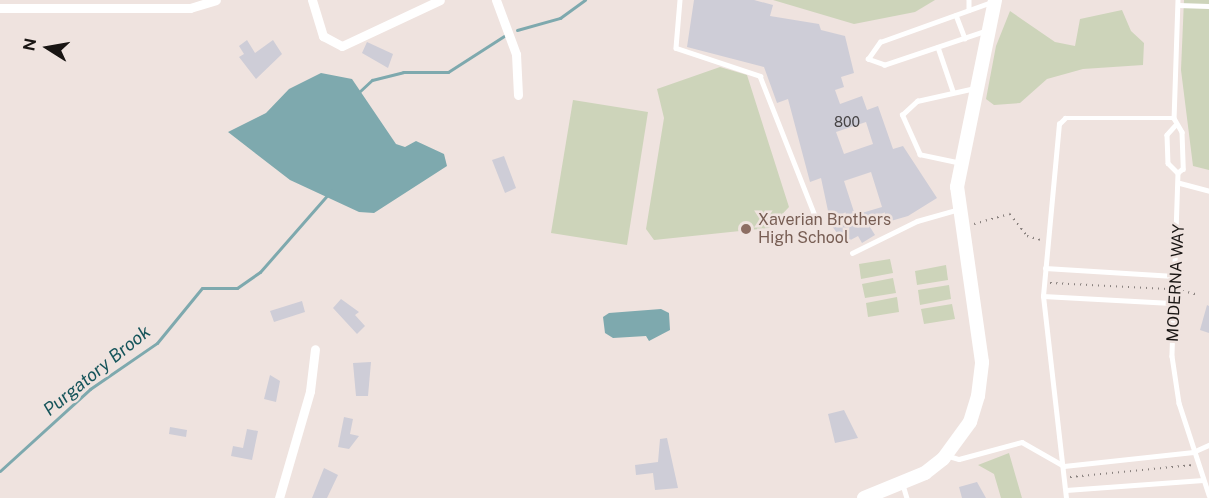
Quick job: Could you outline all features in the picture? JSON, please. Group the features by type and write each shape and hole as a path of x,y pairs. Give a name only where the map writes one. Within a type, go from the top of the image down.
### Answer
{"main road":[{"path":"864,498 902,482 946,456 970,422 981,382 959,209 959,163 995,1"}],"street":[{"path":"0,8 190,8 216,0"},
{"path":"312,0 323,36 342,46 440,0"},
{"path":"496,0 516,54 518,95"},
{"path":"279,498 310,391 315,350"}],"lane":[{"path":"680,0 676,48 759,76 817,222"},
{"path":"969,0 969,10"},
{"path":"988,31 881,66 868,59 880,42 995,1"},
{"path":"1178,3 1209,6"},
{"name":"MODERNA WAY","path":"1178,3 1174,118 1182,140 1183,169 1178,173"},
{"path":"956,15 965,39"},
{"path":"938,47 953,91"},
{"path":"959,163 924,158 902,122 909,105 953,91 975,88"},
{"path":"1066,498 1064,466 1045,345 1043,296 1059,123 1072,117 1174,118"},
{"name":"MODERNA WAY","path":"1175,126 1167,135 1168,169 1178,173"},
{"name":"MODERNA WAY","path":"1178,173 1180,183 1171,303 1175,378 1193,452 1209,495"},
{"path":"1180,183 1209,191"},
{"path":"852,253 917,221 959,209"},
{"path":"1045,268 1174,276"},
{"path":"1043,296 1171,303"},
{"path":"946,456 959,459 1022,442 1064,466 1193,452 1209,445"},
{"path":"1066,490 1203,480"},
{"path":"902,482 907,498"}],"path":[{"path":"961,226 1010,214 1027,236 1048,241"},
{"path":"1043,282 1173,289 1199,295"},
{"path":"1064,477 1197,465"}],"green space":[{"path":"773,0 935,0 915,12 854,24"},
{"path":"1184,0 1209,0 1209,170 1193,166 1181,70"},
{"path":"1122,10 1131,31 1144,43 1143,65 1083,69 1047,79 1020,103 994,105 986,99 996,46 1010,11 1055,42 1075,46 1080,19"},
{"path":"720,67 747,75 789,207 769,228 654,240 646,229 664,118 657,89"},
{"path":"573,100 648,112 627,245 551,233"},
{"path":"890,259 893,273 861,279 859,264"},
{"path":"946,265 948,280 917,285 915,271"},
{"path":"893,278 896,293 865,298 862,284"},
{"path":"949,285 951,299 920,305 918,290"},
{"path":"897,297 899,312 868,317 866,303"},
{"path":"952,304 955,319 924,324 921,309"},
{"path":"1009,453 1022,498 1001,498 994,474 978,465"}],"water":[{"path":"321,73 352,79 396,144 405,147 416,141 444,154 447,166 374,213 359,212 290,180 228,132 266,113 289,89"},
{"path":"661,309 669,313 670,330 649,341 646,336 613,338 605,333 603,317 609,313"}],"building":[{"path":"694,0 754,0 773,5 770,16 819,24 821,30 845,36 854,73 841,77 844,87 835,90 840,104 862,96 867,110 878,106 893,149 903,146 937,198 908,216 870,227 875,235 862,243 858,236 845,243 831,225 821,178 810,182 788,99 777,103 764,67 687,47","holes":["866,122 873,144 844,154 836,132","871,172 882,207 855,215 844,181"]},
{"path":"247,40 255,53 273,40 282,54 256,79 239,57 244,54 239,46"},
{"path":"367,42 393,54 388,68 362,53"},
{"path":"504,156 516,188 505,193 492,160"},
{"path":"341,299 359,312 355,315 365,326 357,334 333,308"},
{"path":"302,301 305,312 274,322 270,311"},
{"path":"1207,305 1209,306 1209,333 1200,330"},
{"path":"371,362 368,396 356,396 353,363"},
{"path":"270,375 280,381 276,402 264,399"},
{"path":"844,410 858,438 835,443 828,414"},
{"path":"344,417 353,419 350,434 359,436 349,449 338,447"},
{"path":"170,427 187,430 186,437 169,434"},
{"path":"247,429 258,431 252,460 231,456 233,446 243,448"},
{"path":"667,438 678,488 655,490 653,473 636,475 635,465 658,462 660,439"},
{"path":"324,468 338,475 327,498 312,498"},
{"path":"977,482 986,498 962,498 959,487"}],"waterway":[{"name":"Purgatory Brook","path":"517,30 560,18 585,0"},
{"name":"Purgatory Brook","path":"359,92 372,80 403,72 448,72 504,36"},
{"name":"Purgatory Brook","path":"0,471 90,389 157,343 202,288 237,288 260,272 331,191"}],"place":[{"name":"Xaverian Brothers High School","path":"746,229"}]}
